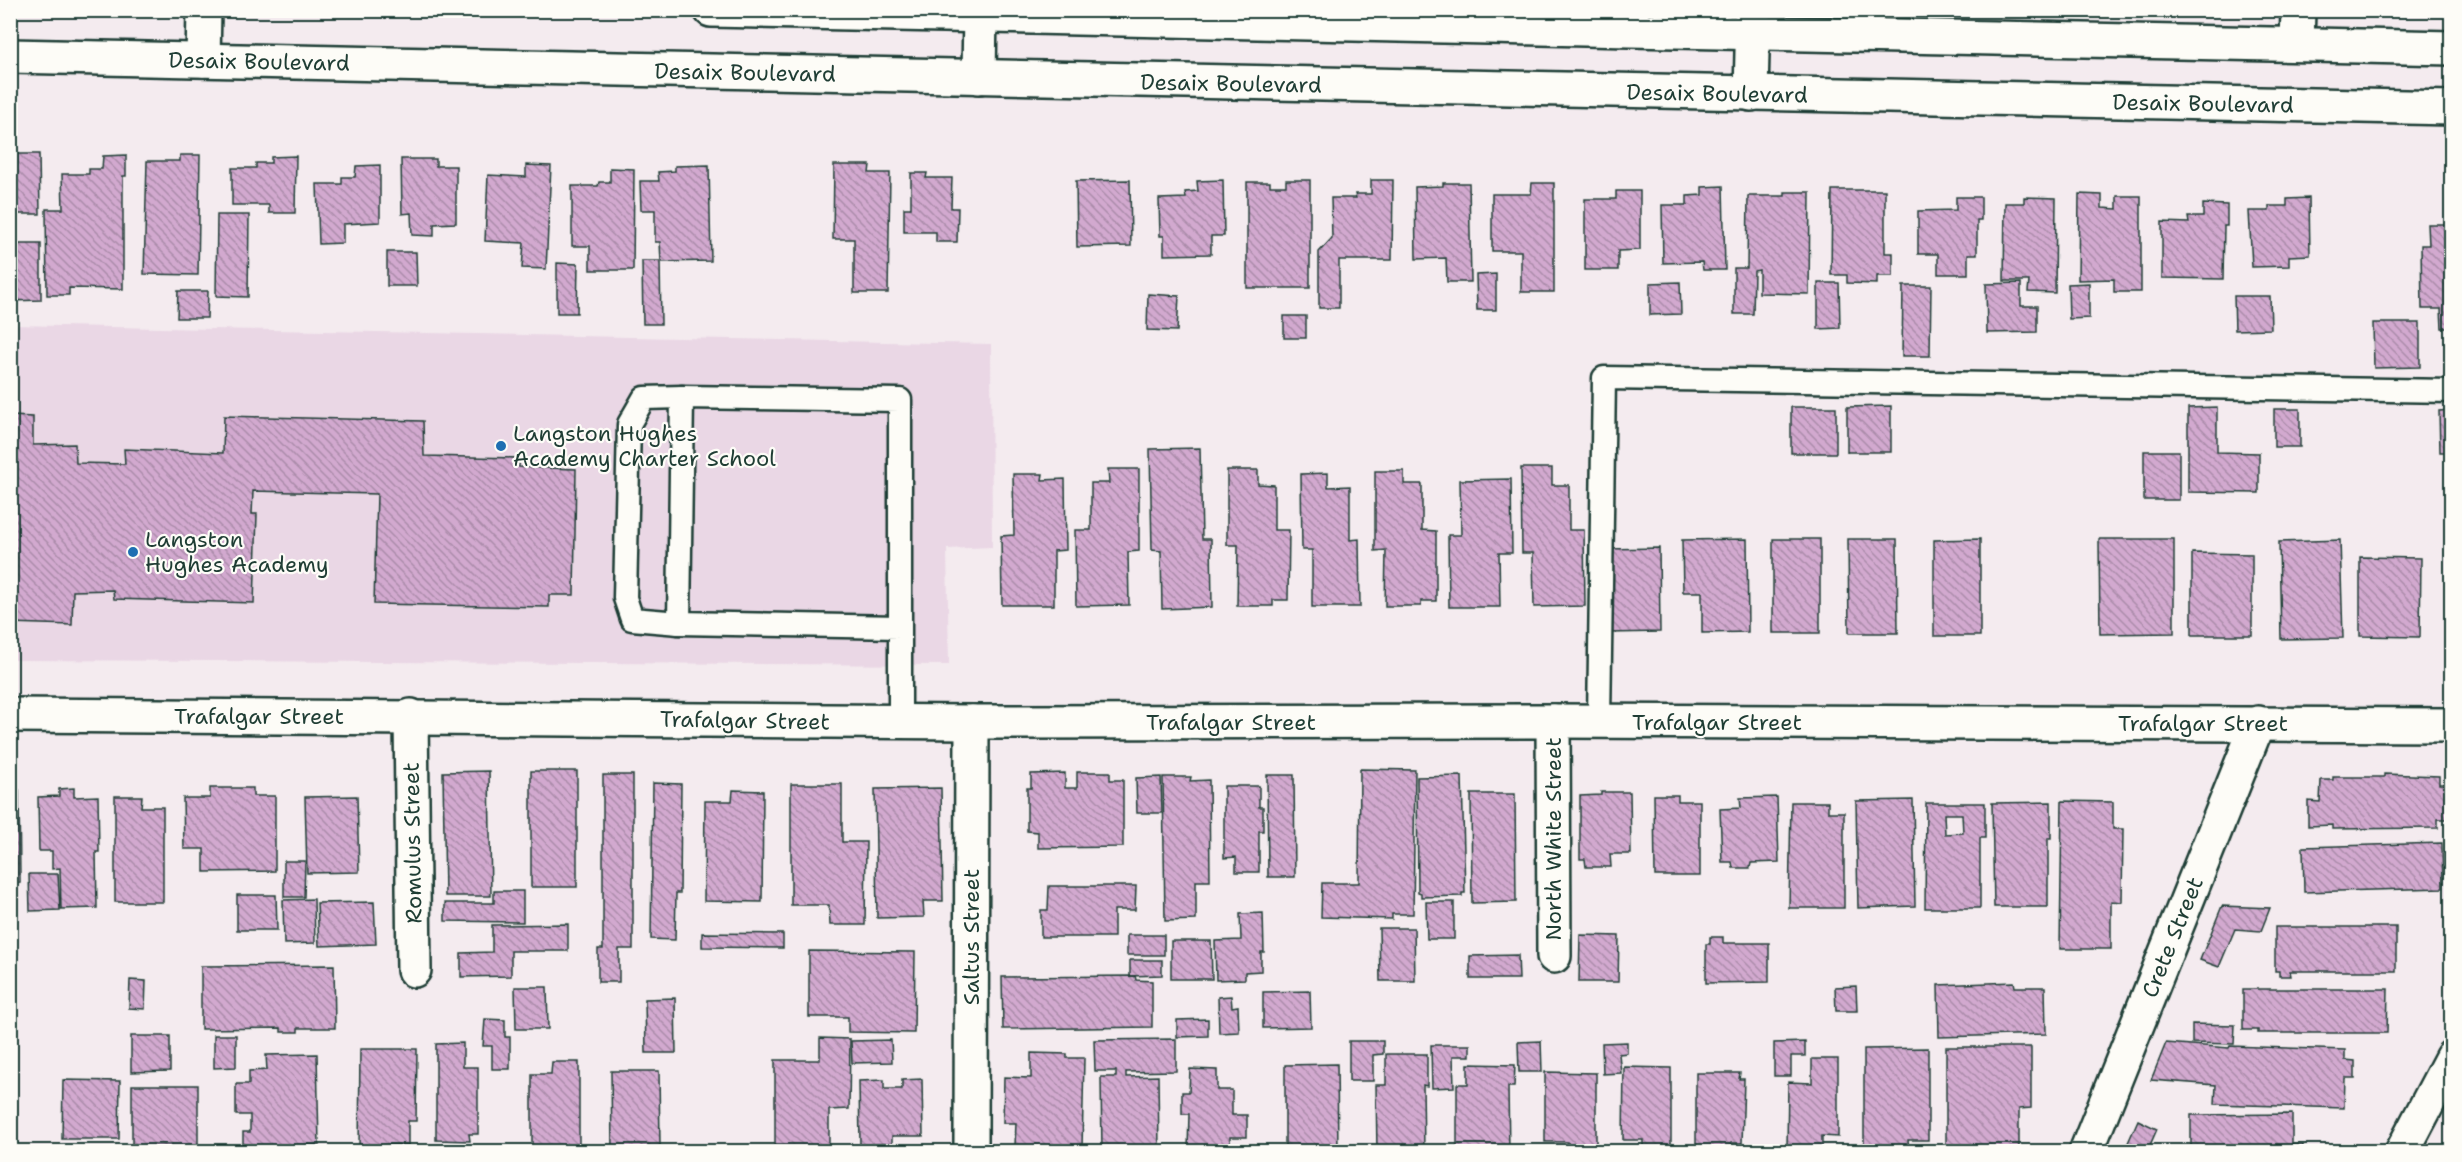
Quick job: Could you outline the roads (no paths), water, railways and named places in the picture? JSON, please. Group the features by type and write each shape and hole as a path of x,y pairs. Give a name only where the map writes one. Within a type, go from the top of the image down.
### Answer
{"street":[{"path":"203,60 204,10"},
{"path":"711,10 1753,22 2451,48"},
{"path":"2297,44 2298,10"},
{"path":"979,77 980,13"},
{"path":"1751,94 1753,22"},
{"name":"Desaix Boulevard","path":"10,56 2451,108"},
{"name":"Trafalgar Street","path":"10,715 411,716 972,722 1552,721 2451,725"},
{"name":"Romulus Street","path":"411,716 414,970"},
{"name":"North White Street","path":"1552,721 1554,956"},
{"name":"Saltus Street","path":"971,1152 972,722"},
{"name":"Crete Street","path":"2086,1152 2258,723"},
{"path":"2402,1152 2451,1057"}],"lane":[{"path":"1599,722 1604,378 2451,391"},
{"path":"680,623 682,397"},
{"path":"900,627 680,623 632,619 625,598 629,424 644,398 900,400 900,627 900,721"}],"place":[{"name":"Langston Hughes Academy Charter School","path":"501,446"},
{"name":"Langston Hughes Academy","path":"133,552"}]}
